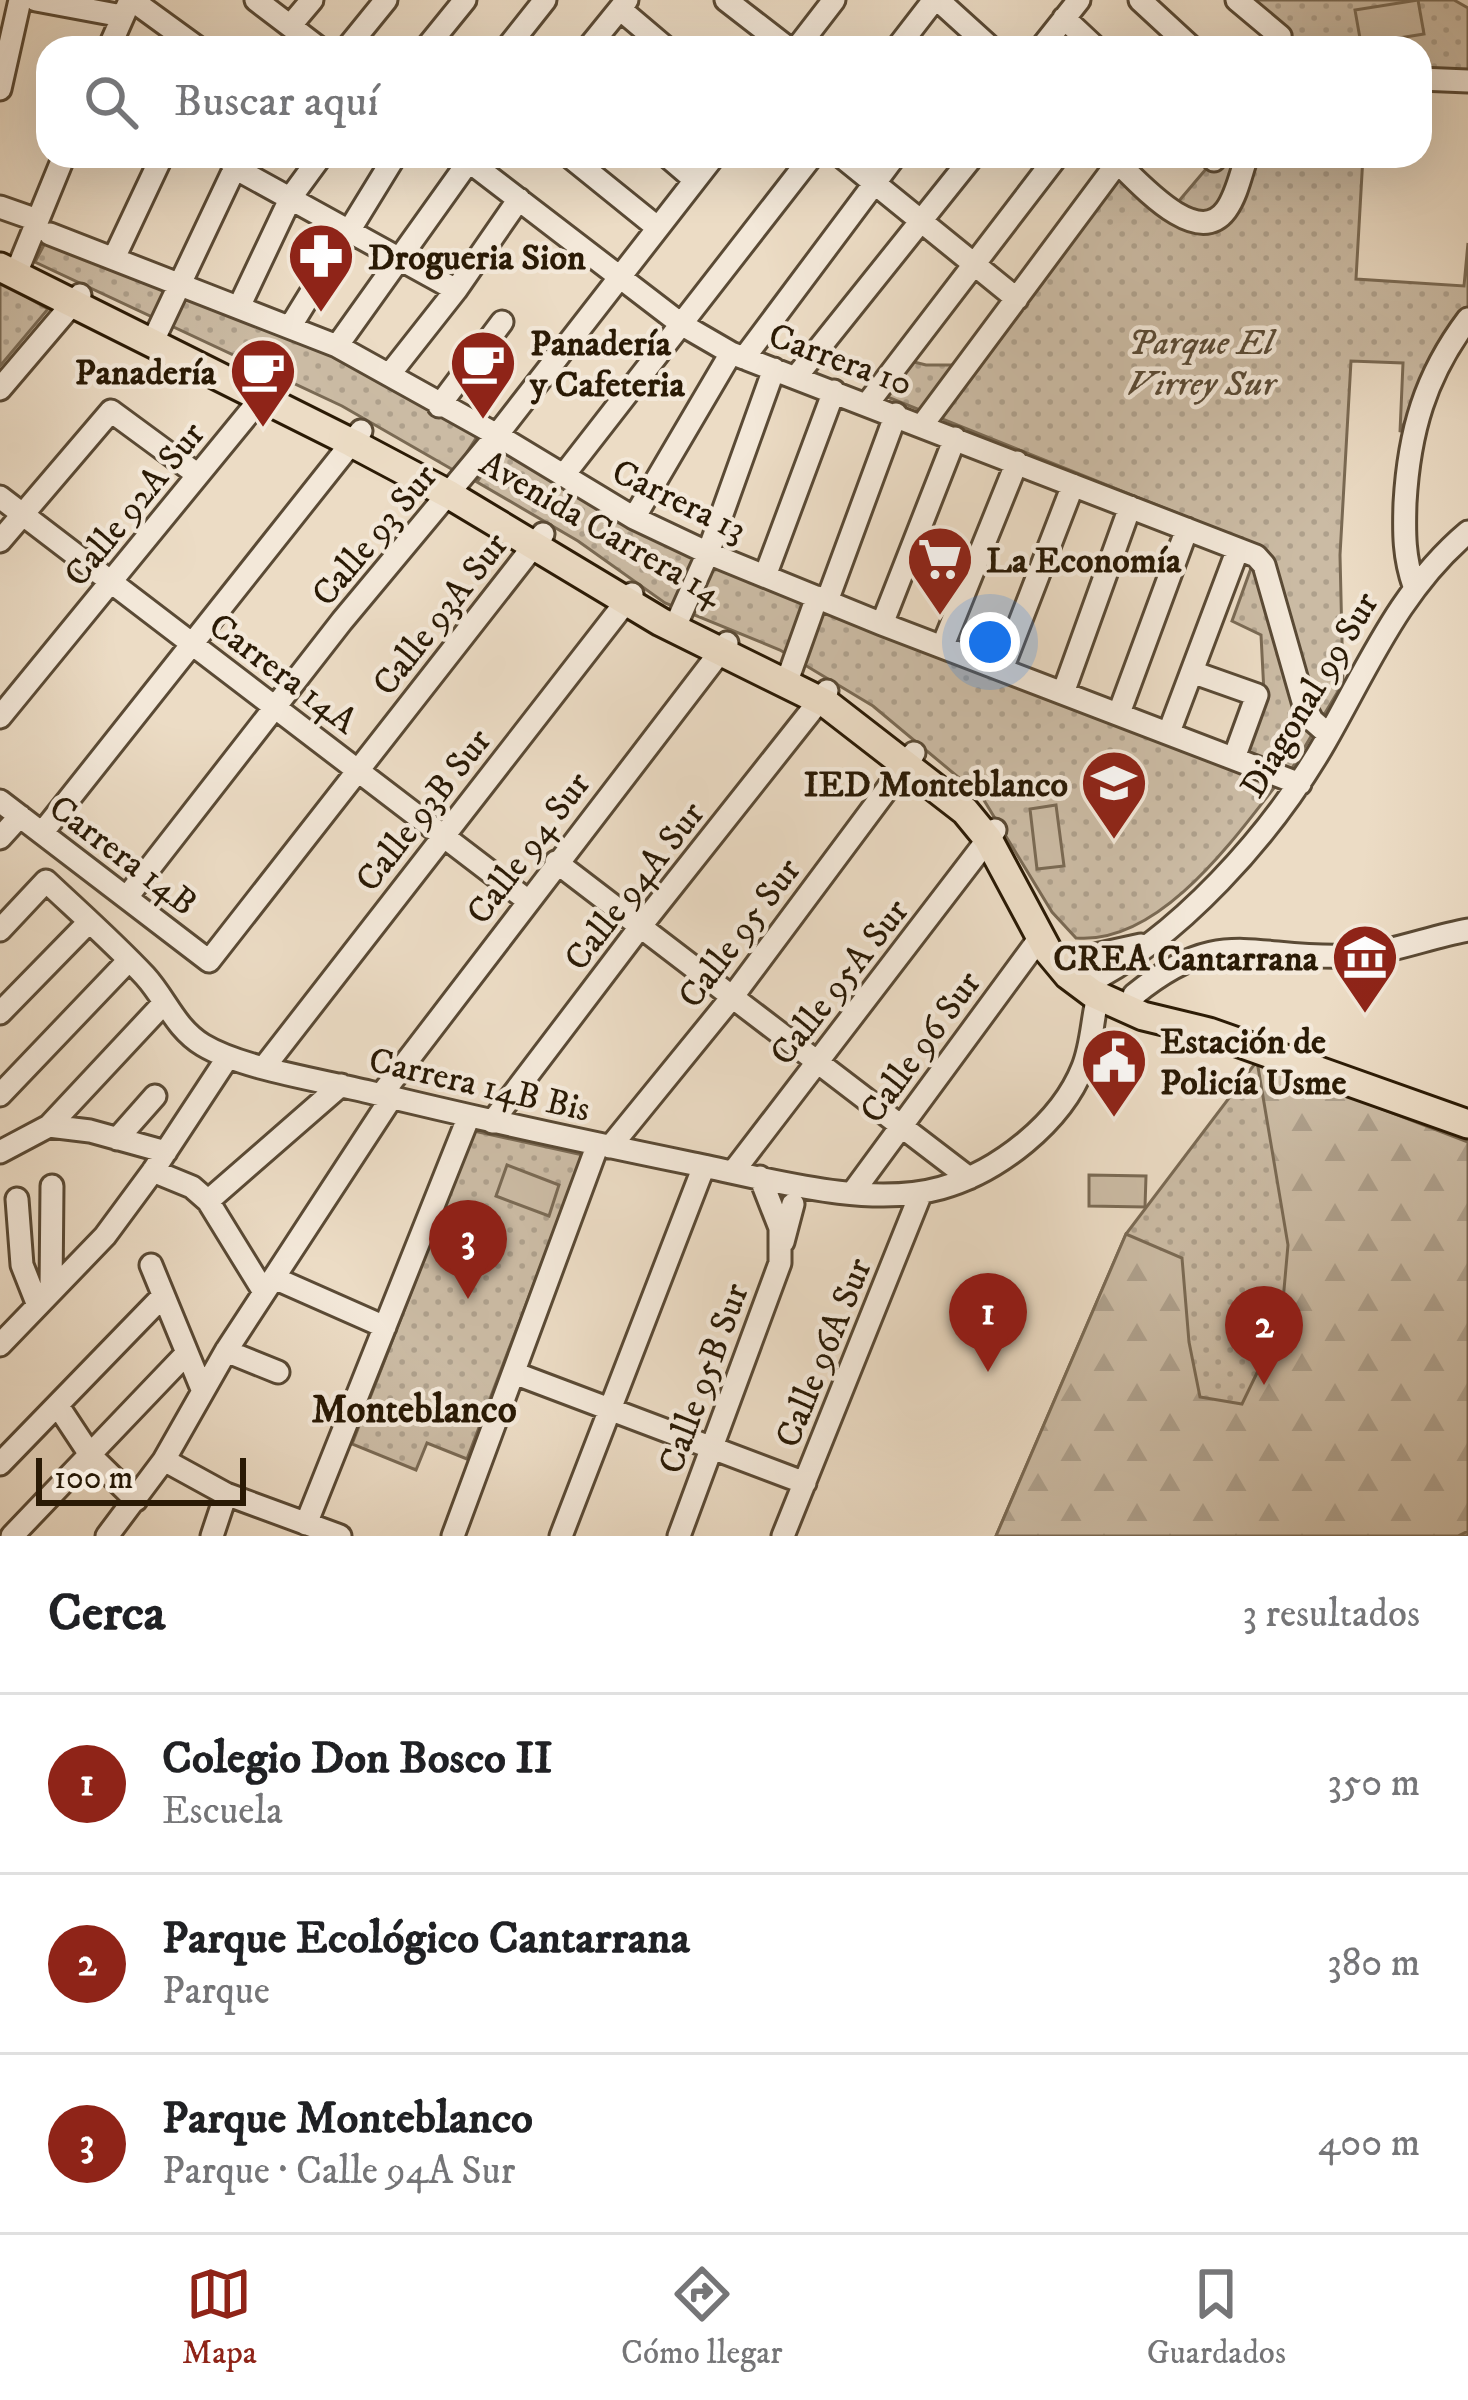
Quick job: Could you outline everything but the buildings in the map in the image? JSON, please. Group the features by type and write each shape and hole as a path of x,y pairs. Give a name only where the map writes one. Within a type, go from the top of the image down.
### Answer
{"main road":[{"name":"Avenida Carrera 14","path":"6,264 357,437 676,624 824,695 963,792 1084,978 1134,995 1209,1032"},
{"name":"Avenida Carrera 14","path":"992,834 1039,939 1084,978 1143,1016 1209,1032 1468,1124"}],"street":[{"path":"0,89 20,0"},
{"path":"36,0 128,6 178,36"},
{"path":"256,0 302,36"},
{"path":"290,26 312,0"},
{"path":"357,36 386,0"},
{"path":"436,36 465,0"},
{"path":"516,36 545,0"},
{"path":"726,0 772,36"},
{"path":"907,36 936,0 974,36"},
{"path":"1140,0 1179,36"},
{"path":"1238,0 1272,36"},
{"path":"806,36 832,1"},
{"path":"598,36 623,4 654,36"},
{"path":"114,36 128,6"},
{"path":"1048,36 1066,8 1087,36"},
{"path":"1432,80 1468,81"},
{"path":"6,264 44,227 61,168"},
{"path":"114,258 156,168"},
{"path":"154,338 234,168"},
{"path":"246,168 400,262 456,290"},
{"path":"239,307 291,197 312,168"},
{"path":"290,327 387,168"},
{"path":"337,346 474,168"},
{"name":"Carrera 10","path":"485,168 682,324 738,355 1238,549"},
{"path":"584,168 658,228"},
{"path":"681,168 695,180"},
{"name":"Calle 93 Sur","path":"127,897 704,168"},
{"path":"563,476 803,168"},
{"path":"856,168 1017,299"},
{"path":"634,518 738,355 886,168"},
{"path":"796,377 963,168"},
{"path":"868,403 1048,168"},
{"path":"923,424 1108,168"},
{"path":"1124,168 1189,221 1216,221 1230,205 1243,168"},
{"path":"389,375 519,199"},
{"name":"Carrera 13","path":"0,207 114,258 337,346 634,518 708,553 1300,784"},
{"path":"0,388 76,300"},
{"path":"1414,586 1404,546 1412,432 1437,364 1468,319"},
{"path":"439,406 502,322"},
{"path":"676,624 708,553 774,369"},
{"path":"765,576 834,391"},
{"name":"Calle 92A Sur","path":"0,717 266,392"},
{"path":"0,541 111,410 198,475"},
{"path":"789,675 896,414"},
{"path":"42,833 357,437"},
{"path":"882,624 955,438"},
{"path":"943,645 1017,462"},
{"path":"1002,669 1073,484"},
{"name":"Carrera 14A","path":"0,497 527,900"},
{"path":"1063,693 1130,507"},
{"path":"1119,713 1187,530"},
{"name":"Diagonal 99 Sur","path":"1084,978 1153,941 1243,854 1300,784 1414,586 1468,532"},
{"name":"Calle 93A Sur","path":"209,961 539,540"},
{"path":"1169,731 1238,549 1264,565 1304,705 1329,736"},
{"name":"Calle 93B Sur","path":"265,1066 629,598"},
{"name":"Calle 94 Sur","path":"107,1536 164,1460 202,1389 386,1096 527,900 725,645"},
{"path":"1192,672 1257,695 1234,758"},
{"name":"Calle 94A Sur","path":"492,1122 824,695"},
{"name":"Calle 95 Sur","path":"453,1536 604,1145 733,996 910,758"},
{"name":"Carrera 14B","path":"0,801 209,961"},
{"path":"0,838 20,816"},
{"name":"Calle 95A Sur","path":"733,1172 992,834"},
{"path":"556,862 969,1178"},
{"name":"Carrera 14B Bis","path":"0,930 46,881 129,960 185,1032 228,1057 492,1122 853,1192 921,1193 969,1178 1014,1151 1062,1104 1085,1062 1084,978"},
{"path":"0,1013 88,922"},
{"path":"1134,995 1166,971 1228,948 1343,956 1468,930"},
{"name":"Calle 96 Sur","path":"853,1192 1039,939"},
{"path":"0,1095 129,960"},
{"path":"0,1152 50,1126 164,1003"},
{"path":"0,1345 105,1236 228,1057"},
{"path":"208,1201 341,1085"},
{"path":"116,1138 155,1096"},
{"path":"306,1524 470,1117"},
{"path":"50,1126 116,1138 160,1162 208,1201 269,1285 385,1327"},
{"path":"561,1536 704,1166"},
{"path":"760,1177 783,1243"},
{"path":"44,1296 52,1186"},
{"name":"Calle 96A Sur","path":"784,1536 921,1193"},
{"path":"17,1199 22,1265 44,1296"},
{"name":"Calle 95B Sur","path":"679,1536 780,1263 794,1204"},
{"path":"151,1265 202,1389"},
{"path":"0,1464 161,1297"},
{"path":"226,1351 278,1372"},
{"path":"12,1536 186,1354"},
{"path":"514,1373 805,1483"},
{"path":"58,1406 91,1456 136,1500"},
{"path":"164,1460 226,1494 337,1536"},
{"path":"212,1536 226,1494"}],"green space":[{"path":"1250,0 1454,0 1468,8 1468,87 1432,85 1432,36 1274,36 1280,28"},
{"path":"1418,0 1424,34 1360,36 1355,10"},
{"name":"Parque El Virrey Sur","path":"1207,168 1362,168 1356,279 1464,286 1468,243 1468,308 1442,343 1400,432 1403,363 1351,361 1340,555 1343,683 1288,775 1240,752 1264,693 1261,635 1232,621 1259,546 880,394 906,360 971,365 1118,172 1167,215"},
{"path":"47,239 324,346 480,432 455,471 342,406 35,262"},
{"path":"0,282 48,309 0,366"},
{"path":"503,445 694,551 1277,784 1215,860 1164,908 1106,936 1076,938 1052,912 982,797 873,706 780,650 665,603 578,541 477,482"},
{"path":"1056,805 1064,866 1037,869 1030,809"},
{"path":"1257,1061 1468,1142 1468,1536 996,1536 1126,1234"},
{"path":"1257,1061 1468,1142 1468,1531 1458,1536 996,1536 1126,1234 1182,1258 1189,1342 1200,1397 1242,1404 1281,1323 1288,1245"},
{"path":"474,1131 583,1155 467,1459 427,1443 416,1470 352,1444"},
{"path":"507,1165 559,1185 549,1216 496,1196"},
{"path":"1089,1175 1146,1176 1145,1207 1089,1206"}],"place":[{"name":"Drogueria Sion","path":"321,315"},
{"name":"Panadería y Cafeteria","path":"483,422"},
{"name":"Panadería","path":"263,430"},
{"name":"La Economía","path":"940,618"},
{"name":"IED Monteblanco","path":"1114,842"},
{"name":"CREA Cantarrana","path":"1365,1016"},
{"name":"Estación de Policía Usme","path":"1114,1120"},
{"name":"Parque Monteblanco","path":"468,1299"},
{"name":"Colegio Don Bosco II","path":"988,1372"},
{"name":"Parque Ecológico Cantarrana","path":"1264,1385"}],"district":[{"name":"Monteblanco","path":"414,1408"}]}
